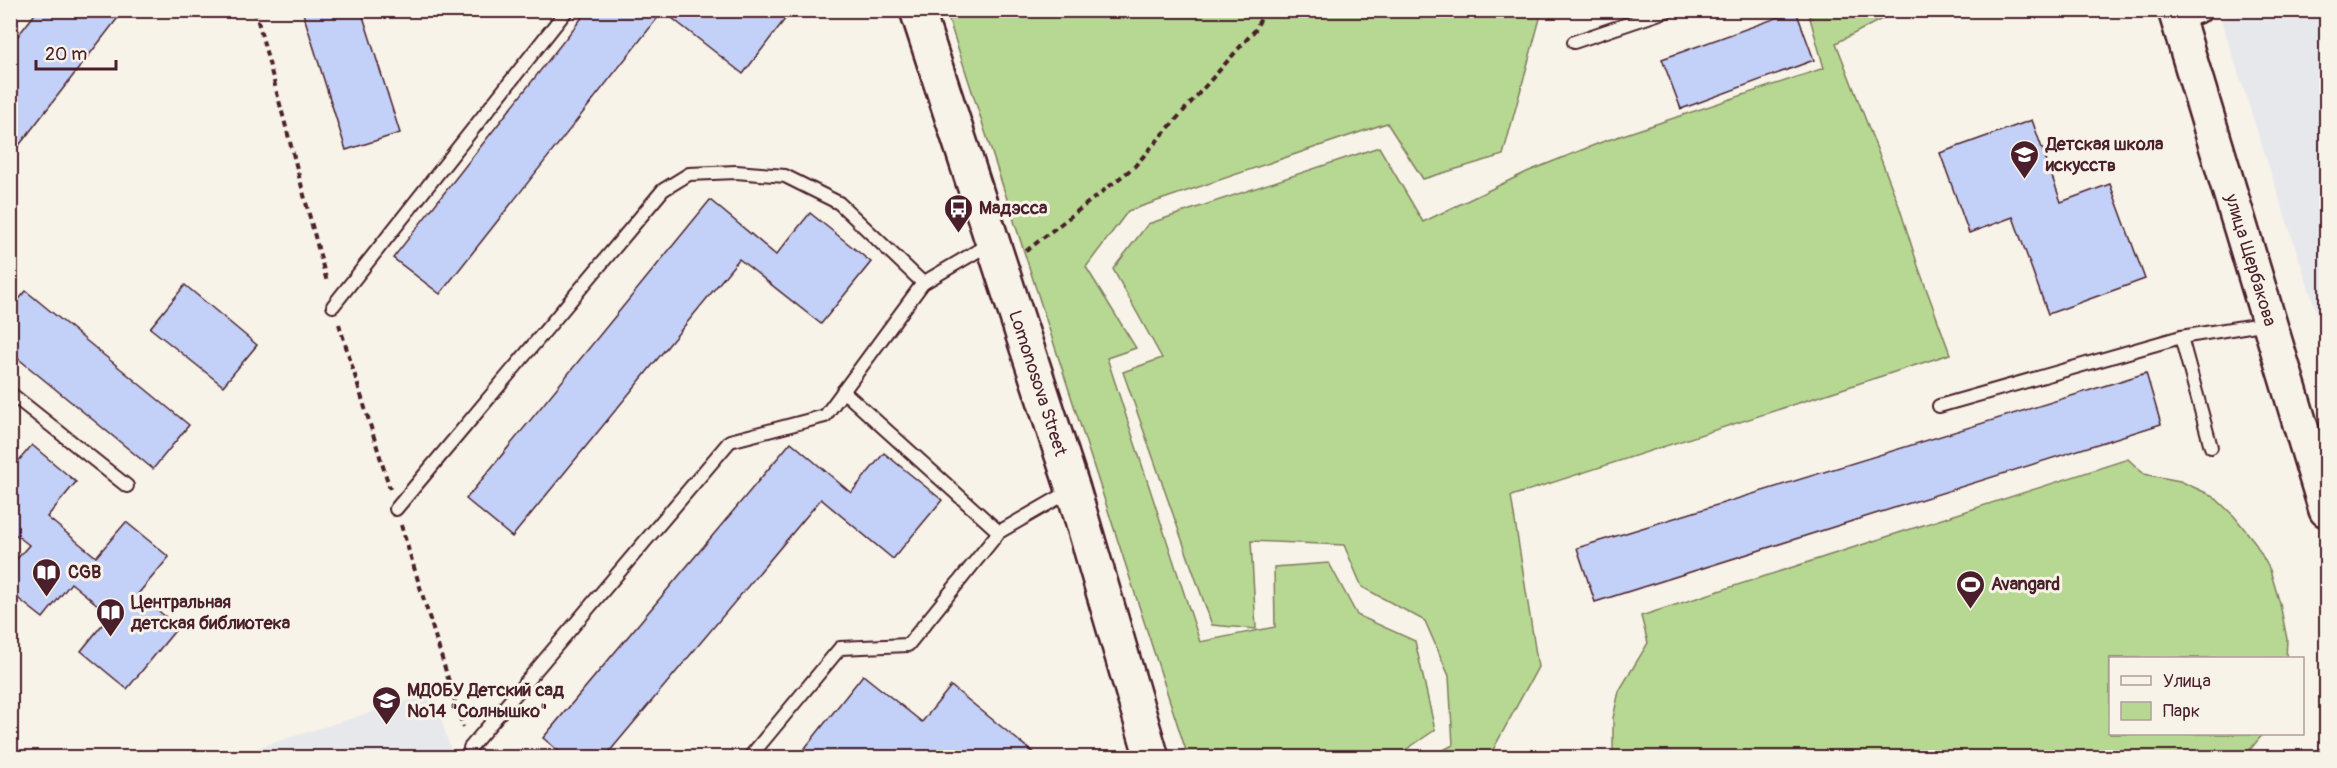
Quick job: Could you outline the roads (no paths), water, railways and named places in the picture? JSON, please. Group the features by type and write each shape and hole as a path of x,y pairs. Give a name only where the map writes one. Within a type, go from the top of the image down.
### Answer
{"main road":[{"name":"Lomonosova Street","path":"917,10 1073,489 1152,758"},
{"name":"улица Щербакова","path":"2185,14 2270,323 2326,510"}],"lane":[{"path":"333,306 567,10"},
{"path":"1574,42 1669,10"},
{"path":"396,509 663,190 689,174 736,172 786,176 839,203 923,283"},
{"path":"470,748 730,441 825,416 923,283 997,256"},
{"path":"1939,406 2181,337 2270,323"},
{"path":"2181,337 2211,447"},
{"path":"843,391 999,532"},
{"path":"10,393 127,486"},
{"path":"749,758 840,648 908,645 999,532 1073,489"}],"place":[{"name":"Детская школа искусств","path":"2025,180"},
{"name":"Мадэсса","path":"958,234"},
{"name":"CGB","path":"47,598"},
{"name":"Avangard","path":"1970,610"},
{"name":"Центральная детская библиотека","path":"110,638"},
{"name":"МДОБУ Детский сад №14 \"Солнышко\"","path":"386,726"}]}
